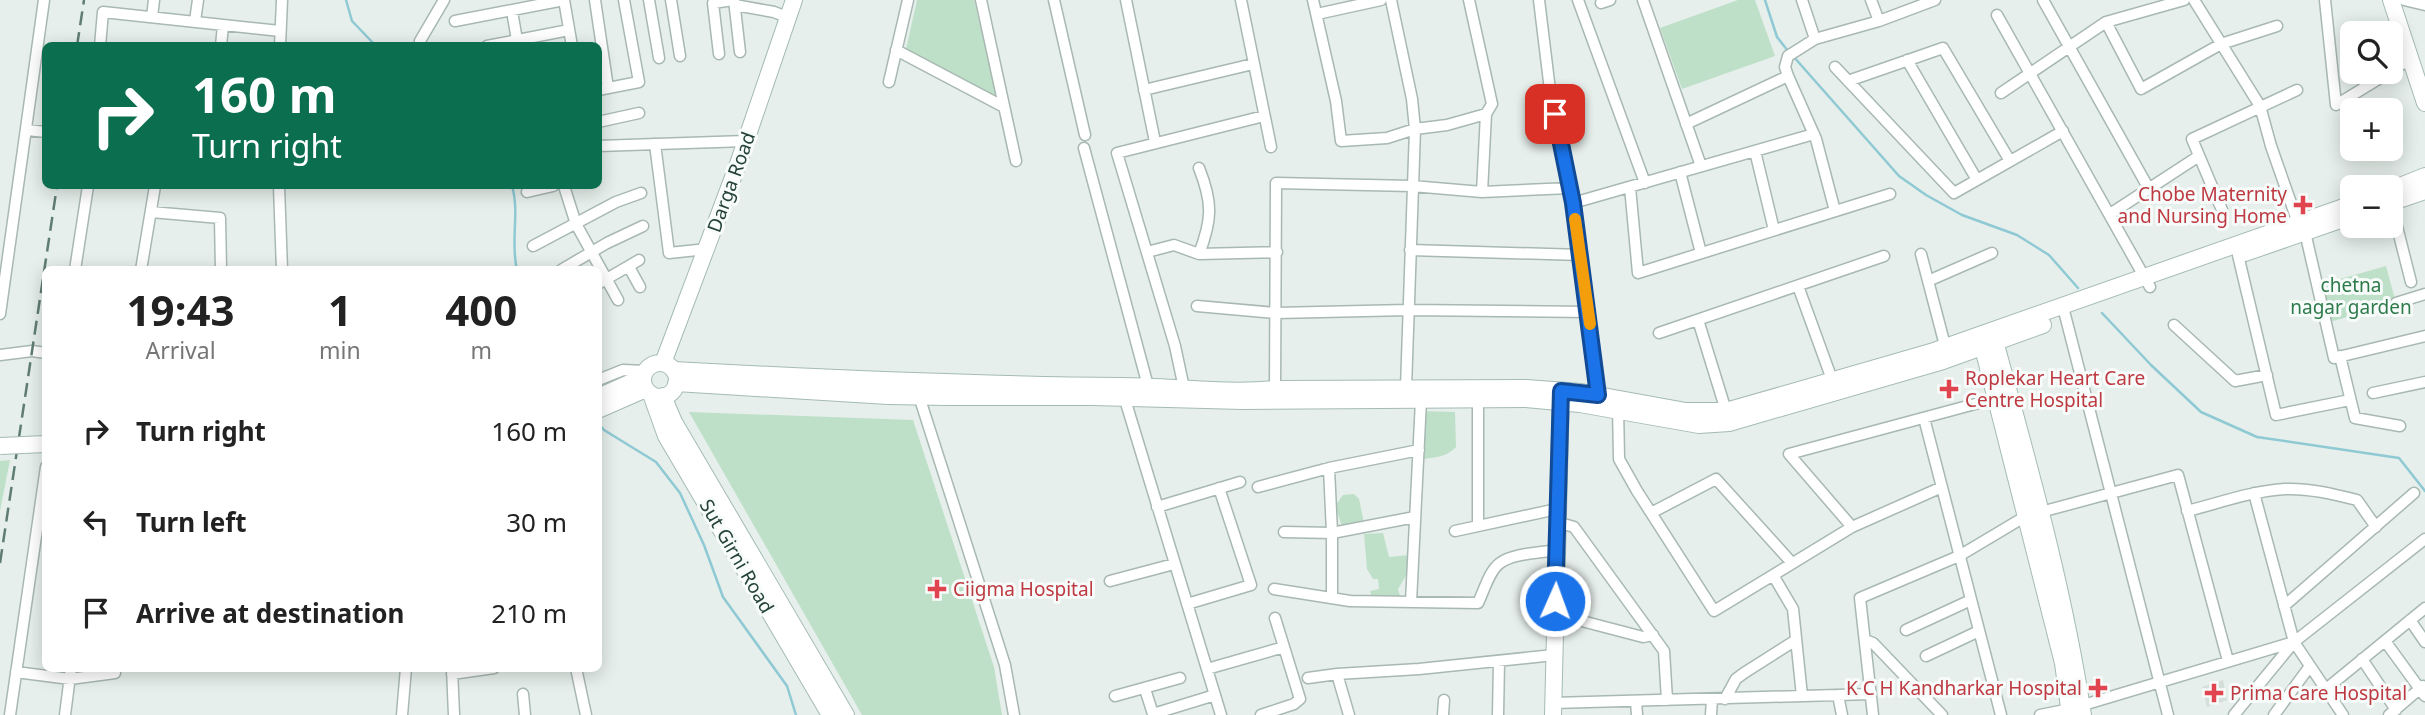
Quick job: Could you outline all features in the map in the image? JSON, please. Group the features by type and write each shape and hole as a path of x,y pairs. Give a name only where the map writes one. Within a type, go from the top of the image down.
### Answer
{"main road":[{"name":"Darga Road","path":"671,372 707,249 746,141 779,10 794,0"},
{"path":"2391,0 2425,103"},
{"path":"2403,185 2425,176"},
{"path":"2403,199 2425,191"},
{"path":"2148,282 2238,255 2340,210"},
{"path":"1122,392 1148,386 1253,391 1526,388 1618,405 1699,425 1947,353 2302,227 2340,219"},
{"path":"1988,339 2075,663 2076,711"},
{"path":"845,715 650,385 656,363 671,372 918,390 1122,392 1243,401 1478,400 1561,396"},
{"path":"602,403 625,384 674,389 671,372"},
{"path":"602,404 650,385"},
{"name":"Sut Girni Road","path":"650,385 666,436 831,715"},
{"path":"1553,709 1561,396"},
{"path":"0,446 42,444"}],"street":[{"path":"0,314 44,0"},
{"path":"152,17 154,0"},
{"path":"195,21 198,0"},
{"path":"280,42 282,0"},
{"path":"420,41 444,0"},
{"path":"455,21 564,0 571,42"},
{"path":"595,0 599,42"},
{"path":"603,89 639,82 624,0"},
{"path":"649,0 659,58"},
{"path":"671,0 680,55"},
{"path":"889,82 908,0"},
{"path":"981,0 1016,161"},
{"path":"1054,0 1085,135"},
{"path":"1126,0 1155,142"},
{"path":"1241,0 1271,147"},
{"path":"1313,0 1336,100 1340,141 1387,138 1415,129 1447,125 1486,114"},
{"path":"1317,14 1381,0"},
{"path":"1391,0 1412,99 1415,129 1406,388"},
{"path":"1469,0 1492,104 1486,114 1482,192"},
{"path":"1539,0 1550,90 1581,255 1599,401"},
{"path":"1577,0 1645,183"},
{"path":"1643,0 1701,166"},
{"path":"1802,0 1815,39"},
{"path":"1871,0 1879,21"},
{"path":"1835,211 1814,134 1785,67 1791,53 1815,39 1879,21 1935,0"},
{"path":"2043,0 2149,189"},
{"path":"2001,93 2106,22 2184,0"},
{"path":"2194,0 2260,106 2271,146 2302,227 2334,358 2425,335"},
{"path":"2325,0 2336,105 2370,84"},
{"path":"2404,0 2425,5"},
{"path":"719,54 713,4 730,1 779,10"},
{"path":"730,1 740,52"},
{"path":"512,11 517,42 569,30"},
{"path":"100,42 103,12 281,31"},
{"path":"1997,15 2148,282"},
{"path":"2106,22 2141,89 2221,44 2277,26"},
{"path":"221,42 223,25"},
{"path":"1848,81 1944,48 2010,161"},
{"path":"896,50 1004,107"},
{"path":"2403,64 2411,59"},
{"path":"1907,60 1977,180"},
{"path":"1144,90 1253,64"},
{"path":"1835,67 1954,192 2063,131"},
{"path":"1686,124 1788,76"},
{"path":"2222,211 2192,139 2297,90"},
{"path":"602,121 639,113"},
{"path":"1184,388 1175,346 1116,153 1264,116"},
{"path":"27,130 42,132"},
{"path":"1573,203 1814,134"},
{"path":"602,146 746,141"},
{"path":"655,144 669,253 707,249"},
{"path":"1084,148 1148,386"},
{"path":"1755,151 1774,230"},
{"path":"2110,214 2199,156"},
{"path":"1199,168 1206,184 1210,211 1209,229 1199,254"},
{"path":"1680,172 1701,253"},
{"path":"1275,389 1276,183 1412,186 1482,192 1570,188"},
{"path":"1630,187 1638,273 1890,194"},
{"path":"76,266 88,189"},
{"path":"142,266 154,189"},
{"path":"279,189 282,266"},
{"path":"527,192 540,189"},
{"path":"565,189 576,224 597,266"},
{"path":"533,246 616,202 641,193"},
{"path":"150,212 220,218 221,266"},
{"path":"568,266 643,226"},
{"path":"2400,238 2412,282"},
{"path":"1147,252 1174,245 1199,254 1277,252"},
{"path":"1410,250 1581,255"},
{"path":"1928,281 1992,253"},
{"path":"1921,254 1947,353"},
{"path":"2238,255 2276,415 2350,400"},
{"path":"1659,333 1884,256"},
{"path":"618,300 603,282 639,260"},
{"path":"629,267 640,287"},
{"path":"1798,286 1835,386"},
{"path":"2396,303 2425,294"},
{"path":"1197,306 1276,313 1408,310 1589,312"},
{"path":"2065,312 2168,715"},
{"path":"1698,320 1727,417"},
{"path":"2174,325 2235,381 2267,375"},
{"path":"0,355 42,352"},
{"path":"2340,356 2354,418 2400,426"},
{"path":"602,378 623,370 650,385"},
{"path":"2373,393 2425,382"},
{"path":"918,390 1005,665 1014,715"},
{"path":"1122,392 1221,715"},
{"path":"1852,527 1789,454 2003,396"},
{"path":"1411,602 1421,400"},
{"path":"1478,400 1478,526"},
{"path":"1618,405 1619,459 1714,611 1852,527 1942,487"},
{"path":"1924,418 2001,715"},
{"path":"1258,487 1329,468 1419,450"},
{"path":"1329,468 1332,598"},
{"path":"1873,715 1860,597 1959,556 2033,514 2178,475 2228,661"},
{"path":"1651,513 1716,479 1792,563"},
{"path":"1157,506 1240,482"},
{"path":"1187,604 1251,585 1219,488"},
{"path":"2187,511 2254,493 2286,489 2328,492 2357,500 2376,527"},
{"path":"2254,493 2294,642 2339,713"},
{"path":"2284,606 2414,494"},
{"path":"1455,531 1557,515 1574,527 1664,651 1667,700"},
{"path":"1284,532 1332,533 1415,517"},
{"path":"9,715 41,527"},
{"path":"2234,715 2294,642 2425,539"},
{"path":"1274,589 1350,601 1478,603 1492,573 1500,563 1514,557 1556,550"},
{"path":"1110,581 1174,564"},
{"path":"1773,575 1793,609 1802,696"},
{"path":"1906,630 1971,600"},
{"path":"2326,689 2425,608"},
{"path":"1555,614 1643,637 1653,635"},
{"path":"1261,715 1281,712 1300,699 1275,618"},
{"path":"2410,620 2425,642"},
{"path":"1926,656 1979,631"},
{"path":"1724,699 1736,679 1796,640"},
{"path":"1865,640 1873,643 1942,715"},
{"path":"2362,659 2393,712 2423,690 2385,641"},
{"path":"2040,715 2076,711 2159,682 2294,642"},
{"path":"1207,669 1284,647"},
{"path":"1308,678 1554,655"},
{"path":"1498,715 1499,660"},
{"path":"2274,715 2310,666"},
{"path":"16,672 115,674"},
{"path":"402,715 406,672"},
{"path":"452,672 454,715"},
{"path":"577,672 586,715"},
{"path":"65,715 70,674"},
{"path":"1337,674 1349,715"},
{"path":"1115,696 1180,678"},
{"path":"1145,689 1153,713 1214,695"},
{"path":"523,694 525,715"},
{"path":"1553,709 1636,701 1871,694"},
{"path":"1838,695 1842,715"},
{"path":"1443,715 1444,699"},
{"path":"1711,715 1712,699"},
{"path":"1636,701 1637,715"}],"shaded area":[{"name":"Prima Care Hospital","path":"2223,680 2227,700 2207,707 2202,687"}],"green space":[{"path":"917,0 974,0 997,97 906,49"},
{"path":"1738,0 1755,0 1775,56 1682,89 1660,28"},
{"name":"chetna nagar garden","path":"2386,266 2396,303 2326,323 2319,285"},
{"path":"1422,411 1455,412 1456,447 1449,453 1424,459"},
{"path":"689,412 913,420 994,667 1002,715 862,715"},
{"path":"10,460 0,511 0,461"},
{"path":"1354,494 1359,499 1364,523 1343,529 1335,506 1343,495"},
{"path":"1383,533 1389,557 1409,555 1407,574 1398,589 1400,596 1372,599 1370,591 1379,589 1378,579 1373,579 1367,569 1364,534"}],"waterway":[{"path":"346,0 352,21 372,42"},
{"path":"1765,0 1777,37 1788,51"},
{"path":"1793,56 1899,176 1962,215 2017,235 2049,255 2078,288"},
{"path":"513,189 516,266"},
{"path":"2102,313 2151,365 2201,412 2257,437 2399,458 2425,491"},
{"path":"602,428 656,462 680,493 704,545 723,597 787,686 796,715"}],"railway":[{"path":"78,42 84,0"},
{"path":"45,266 57,189"},
{"path":"0,563 42,285"}],"slow traffic":[{"path":"1575,219 1590,324"}],"place":[{"name":"Chobe Maternity and Nursing Home","path":"2303,205"},
{"name":"Roplekar Heart Care Centre Hospital","path":"1949,389"},
{"name":"Ciigma Hospital","path":"937,589"},
{"name":"K C H Kandharkar Hospital","path":"2098,688"},
{"name":"Prima Care Hospital","path":"2214,693"}],"route":[{"path":"1555,114 1573,203 1598,395 1561,391 1555,601"}]}
